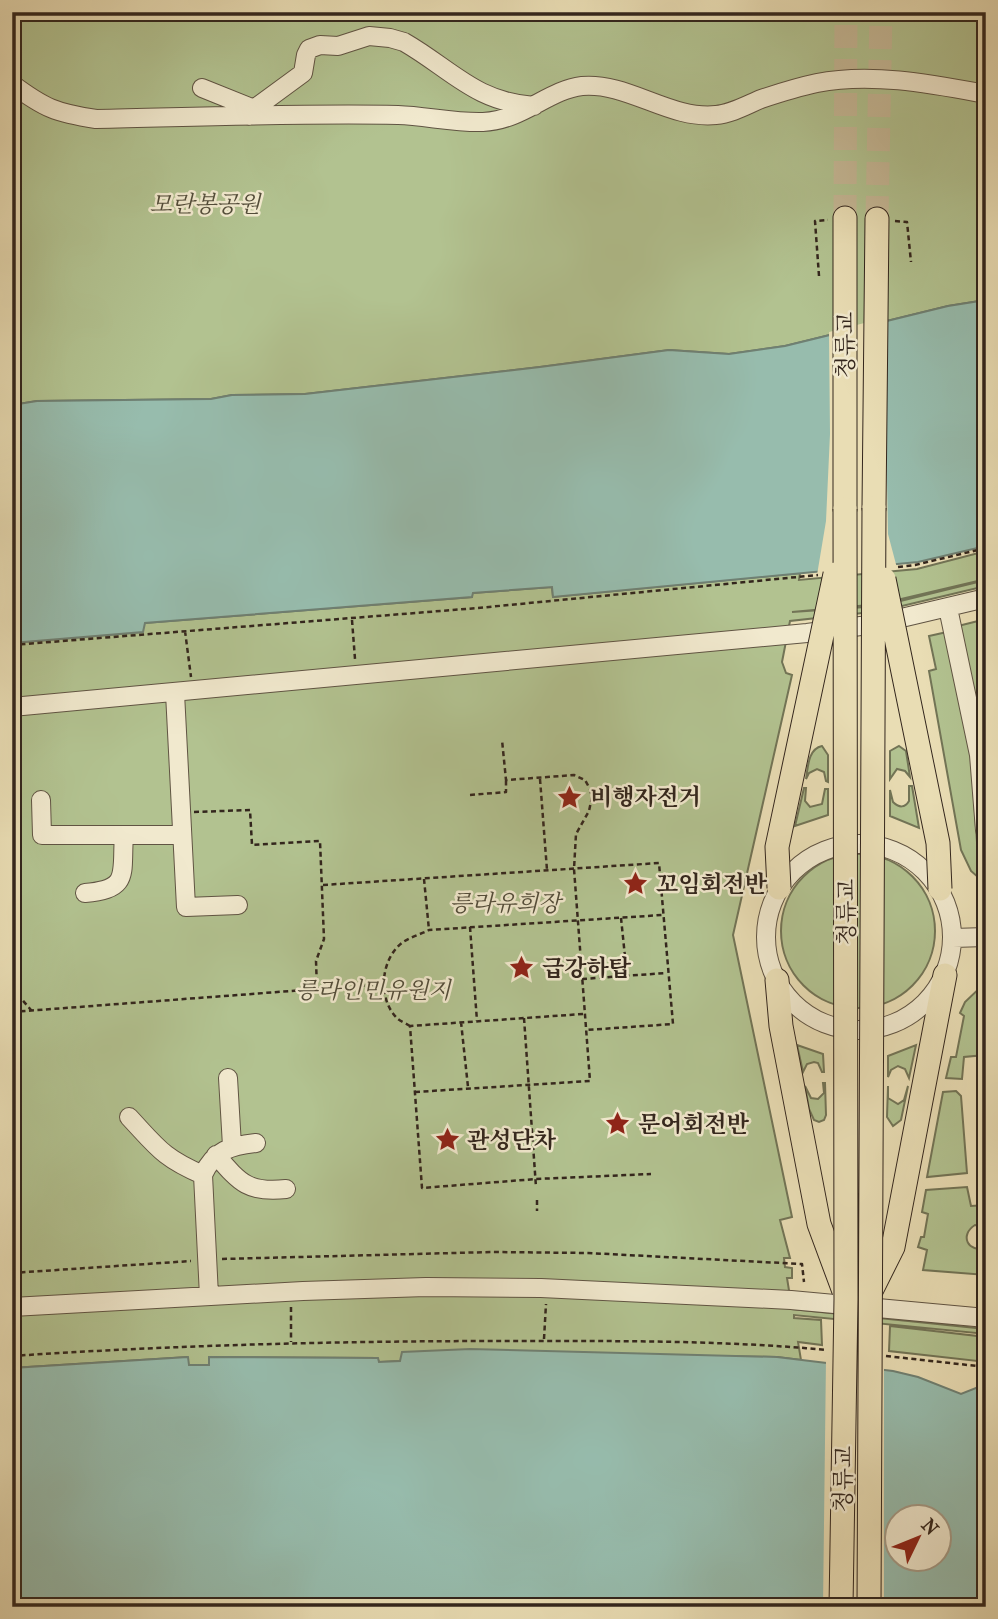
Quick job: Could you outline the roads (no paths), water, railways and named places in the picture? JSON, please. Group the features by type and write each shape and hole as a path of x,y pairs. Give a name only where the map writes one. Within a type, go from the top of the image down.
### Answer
{"main road":[{"name":"청류교","path":"841,1607 846,1299 845,218"},
{"name":"청류교","path":"869,1607 877,219"},
{"path":"874,508 888,600 938,843 940,889"},
{"path":"779,888 777,847 838,562 845,509"},
{"path":"871,1291 892,1247 945,975"},
{"path":"777,980 781,1026 818,1224 846,1299"}],"street":[{"path":"252,112 303,73 309,49 338,46 369,36 404,42 477,92 515,104 535,106"},
{"path":"12,84 40,105 66,114 96,119 252,112 401,115 482,122 513,117 555,95 582,86 609,88 673,109 717,115 796,89 852,79 907,82 986,94"},
{"path":"202,88 252,112"},
{"path":"12,707 807,633 876,624 986,598"},
{"path":"948,608 967,699 983,754 985,830"},
{"path":"175,693 186,907 238,905"},
{"path":"967,699 986,704"},
{"path":"41,800 42,835 182,835"},
{"path":"85,893 105,891 121,880 124,835"},
{"path":"845,844 873,844 899,852 911,859 922,867 940,889 951,916 952,953 945,975 930,999 916,1012 891,1025 863,1030 835,1027 809,1015 794,1003 777,980 770,962 766,934 771,906 779,888 796,867 819,852 845,844"},
{"path":"953,938 986,937"},
{"path":"228,1079 224,1150 230,1171 255,1189 286,1189"},
{"path":"129,1116 162,1153 202,1175"},
{"path":"209,1296 202,1175 207,1164 224,1150 256,1143"},
{"path":"12,1307 426,1287 541,1288 791,1300 986,1318"}],"tunnel":[{"path":"845,218 846,12"},
{"path":"877,219 881,12"}],"place":[{"name":"비행자전거","path":"570,797"},
{"name":"꼬임회전반","path":"636,884"},
{"name":"급강하탑","path":"522,968"},
{"name":"문어회전반","path":"618,1124"},
{"name":"관성단차","path":"447,1140"}],"park label":[{"name":"모란봉공원","path":"205,204"},
{"name":"릉라유희장","path":"505,903"},
{"name":"릉라인민유원지","path":"373,990"}]}
